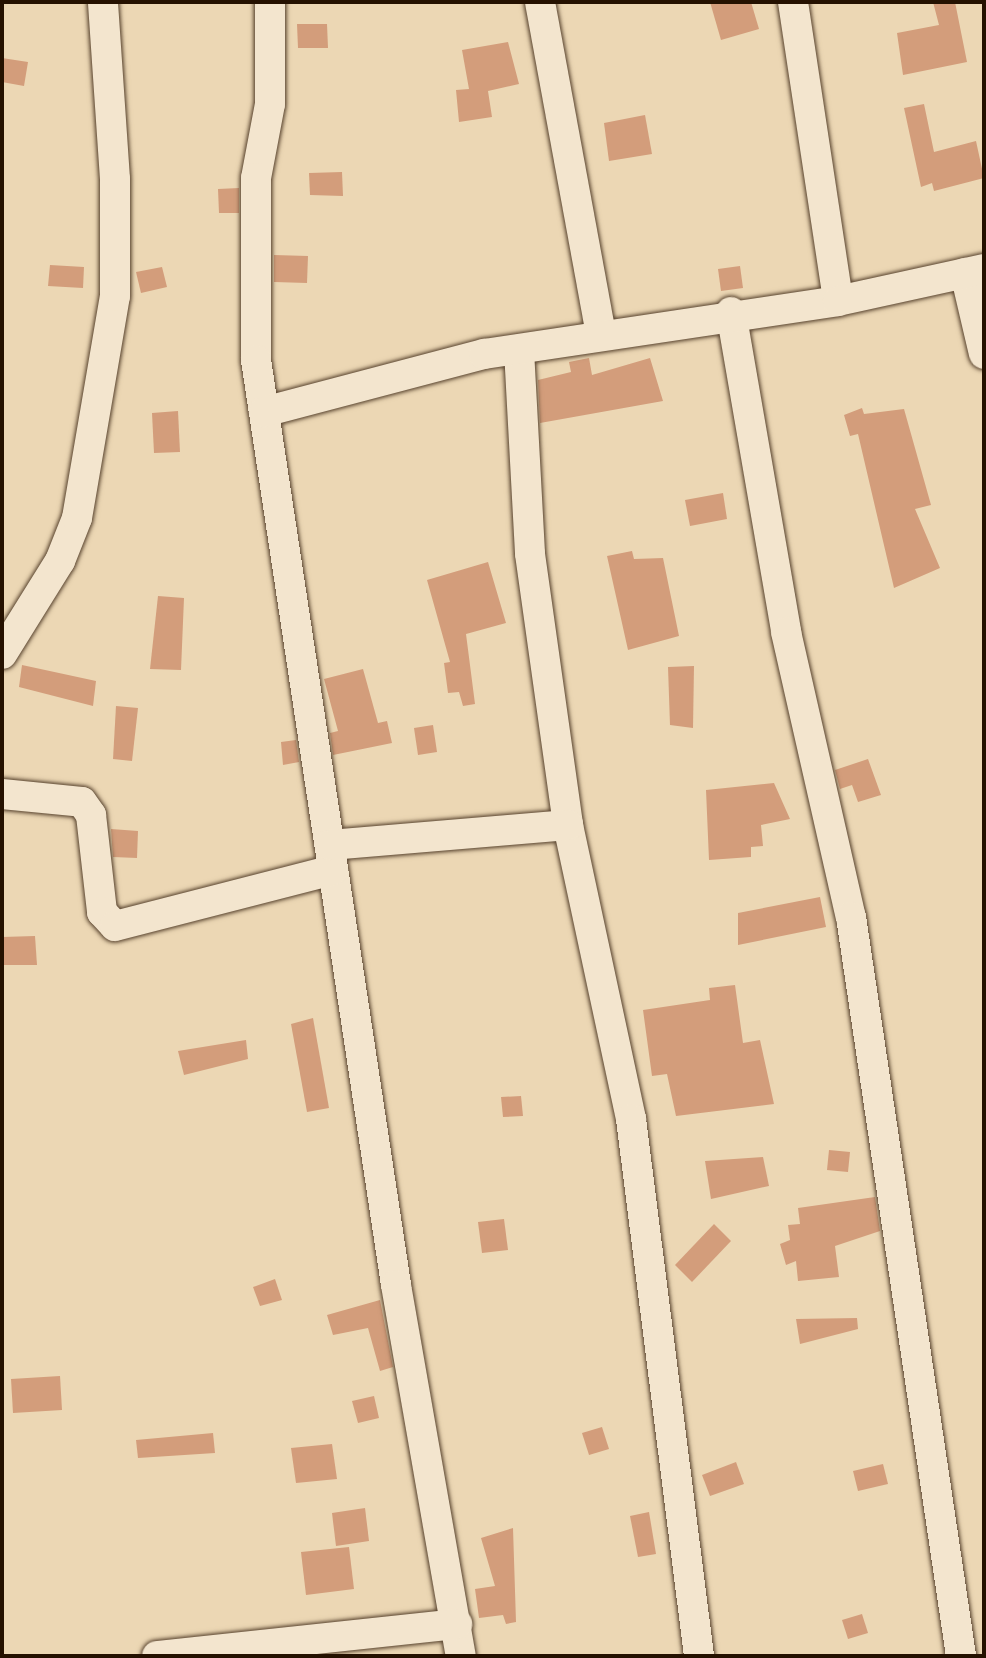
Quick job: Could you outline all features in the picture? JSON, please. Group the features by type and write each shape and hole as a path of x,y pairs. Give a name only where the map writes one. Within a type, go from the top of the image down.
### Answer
{"street":[{"path":"2,654 60,561 77,518 115,296 116,179 103,2"},
{"path":"270,2 270,104 256,178 256,360 396,1285 457,1623 460,1656"},
{"path":"540,2 601,334"},
{"path":"793,2 838,301"},
{"path":"264,412 519,350 731,312 838,301 975,271 984,354"},
{"path":"731,312 786,632 851,917 961,1656"},
{"path":"519,350 530,554 568,825 631,1119 699,1656"},
{"path":"2,794 82,802 91,815 102,912 115,926 332,858 568,825"},
{"path":"157,1656 457,1623"}],"building":[{"path":"710,2 751,2 759,29 721,40"},
{"path":"933,2 955,2 967,62 903,75 897,33 939,25"},
{"path":"297,24 327,24 328,48 298,48"},
{"path":"508,42 519,84 488,91 492,117 459,122 456,90 469,89 462,50"},
{"path":"2,58 28,62 24,86 2,82"},
{"path":"924,104 934,152 976,141 984,178 934,191 932,183 921,187 904,108"},
{"path":"645,115 652,154 609,161 604,123"},
{"path":"342,172 343,196 310,195 309,173"},
{"path":"239,188 239,213 219,213 218,189"},
{"path":"274,255 308,256 307,283 274,282"},
{"path":"50,265 84,267 83,288 48,286"},
{"path":"740,266 743,288 721,291 718,269"},
{"path":"162,267 167,287 141,293 136,272"},
{"path":"589,358 592,375 650,358 663,401 540,423 538,380 571,372 569,362"},
{"path":"862,408 864,414 904,409 931,505 915,509 940,568 894,588 858,434 850,436 844,415"},
{"path":"178,411 180,452 154,453 152,413"},
{"path":"723,493 727,519 690,526 685,500"},
{"path":"632,551 634,559 663,558 679,636 628,650 607,556"},
{"path":"488,562 506,623 466,634 475,704 463,706 459,692 448,693 444,663 450,662 427,580"},
{"path":"158,596 184,598 181,670 150,669"},
{"path":"22,665 96,681 93,706 19,687"},
{"path":"694,666 693,728 670,725 668,667"},
{"path":"363,669 378,723 387,721 392,743 333,755 330,733 338,731 324,679"},
{"path":"116,706 138,708 132,761 113,759"},
{"path":"433,725 437,752 418,755 414,728"},
{"path":"296,740 299,762 283,765 281,742"},
{"path":"868,759 881,795 858,802 852,785 840,789 835,770"},
{"path":"774,783 790,819 761,825 763,846 751,847 751,857 709,860 706,790"},
{"path":"111,829 138,831 137,858 113,857"},
{"path":"820,897 826,927 738,945 738,913"},
{"path":"35,936 37,965 3,965 2,937"},
{"path":"735,985 743,1043 760,1040 774,1104 676,1116 667,1074 652,1076 643,1010 710,1000 709,988"},
{"path":"313,1018 329,1108 307,1112 291,1024"},
{"path":"246,1040 248,1059 184,1075 178,1051"},
{"path":"521,1096 523,1116 503,1117 501,1097"},
{"path":"829,1150 850,1152 848,1172 827,1170"},
{"path":"763,1157 769,1186 711,1199 705,1161"},
{"path":"875,1197 880,1231 835,1246 839,1277 798,1281 796,1261 786,1265 780,1244 790,1240 788,1225 800,1224 798,1208"},
{"path":"504,1219 508,1250 482,1253 478,1222"},
{"path":"714,1224 731,1241 692,1282 675,1265"},
{"path":"275,1279 282,1300 260,1306 253,1287"},
{"path":"380,1300 393,1367 380,1371 368,1328 333,1335 327,1315"},
{"path":"857,1318 858,1329 800,1344 796,1319"},
{"path":"60,1376 62,1410 13,1413 11,1379"},
{"path":"374,1396 379,1418 358,1423 352,1401"},
{"path":"602,1427 609,1449 589,1455 582,1433"},
{"path":"213,1433 215,1453 138,1458 136,1440"},
{"path":"332,1444 337,1479 296,1483 291,1448"},
{"path":"736,1462 744,1484 710,1496 702,1475"},
{"path":"883,1464 888,1484 858,1491 853,1471"},
{"path":"365,1508 369,1541 336,1546 332,1513"},
{"path":"649,1512 656,1554 638,1557 630,1516"},
{"path":"513,1528 516,1622 506,1624 503,1615 479,1618 475,1589 495,1586 481,1538"},
{"path":"349,1547 354,1589 306,1595 301,1552"},
{"path":"862,1614 868,1633 848,1639 842,1620"}]}
